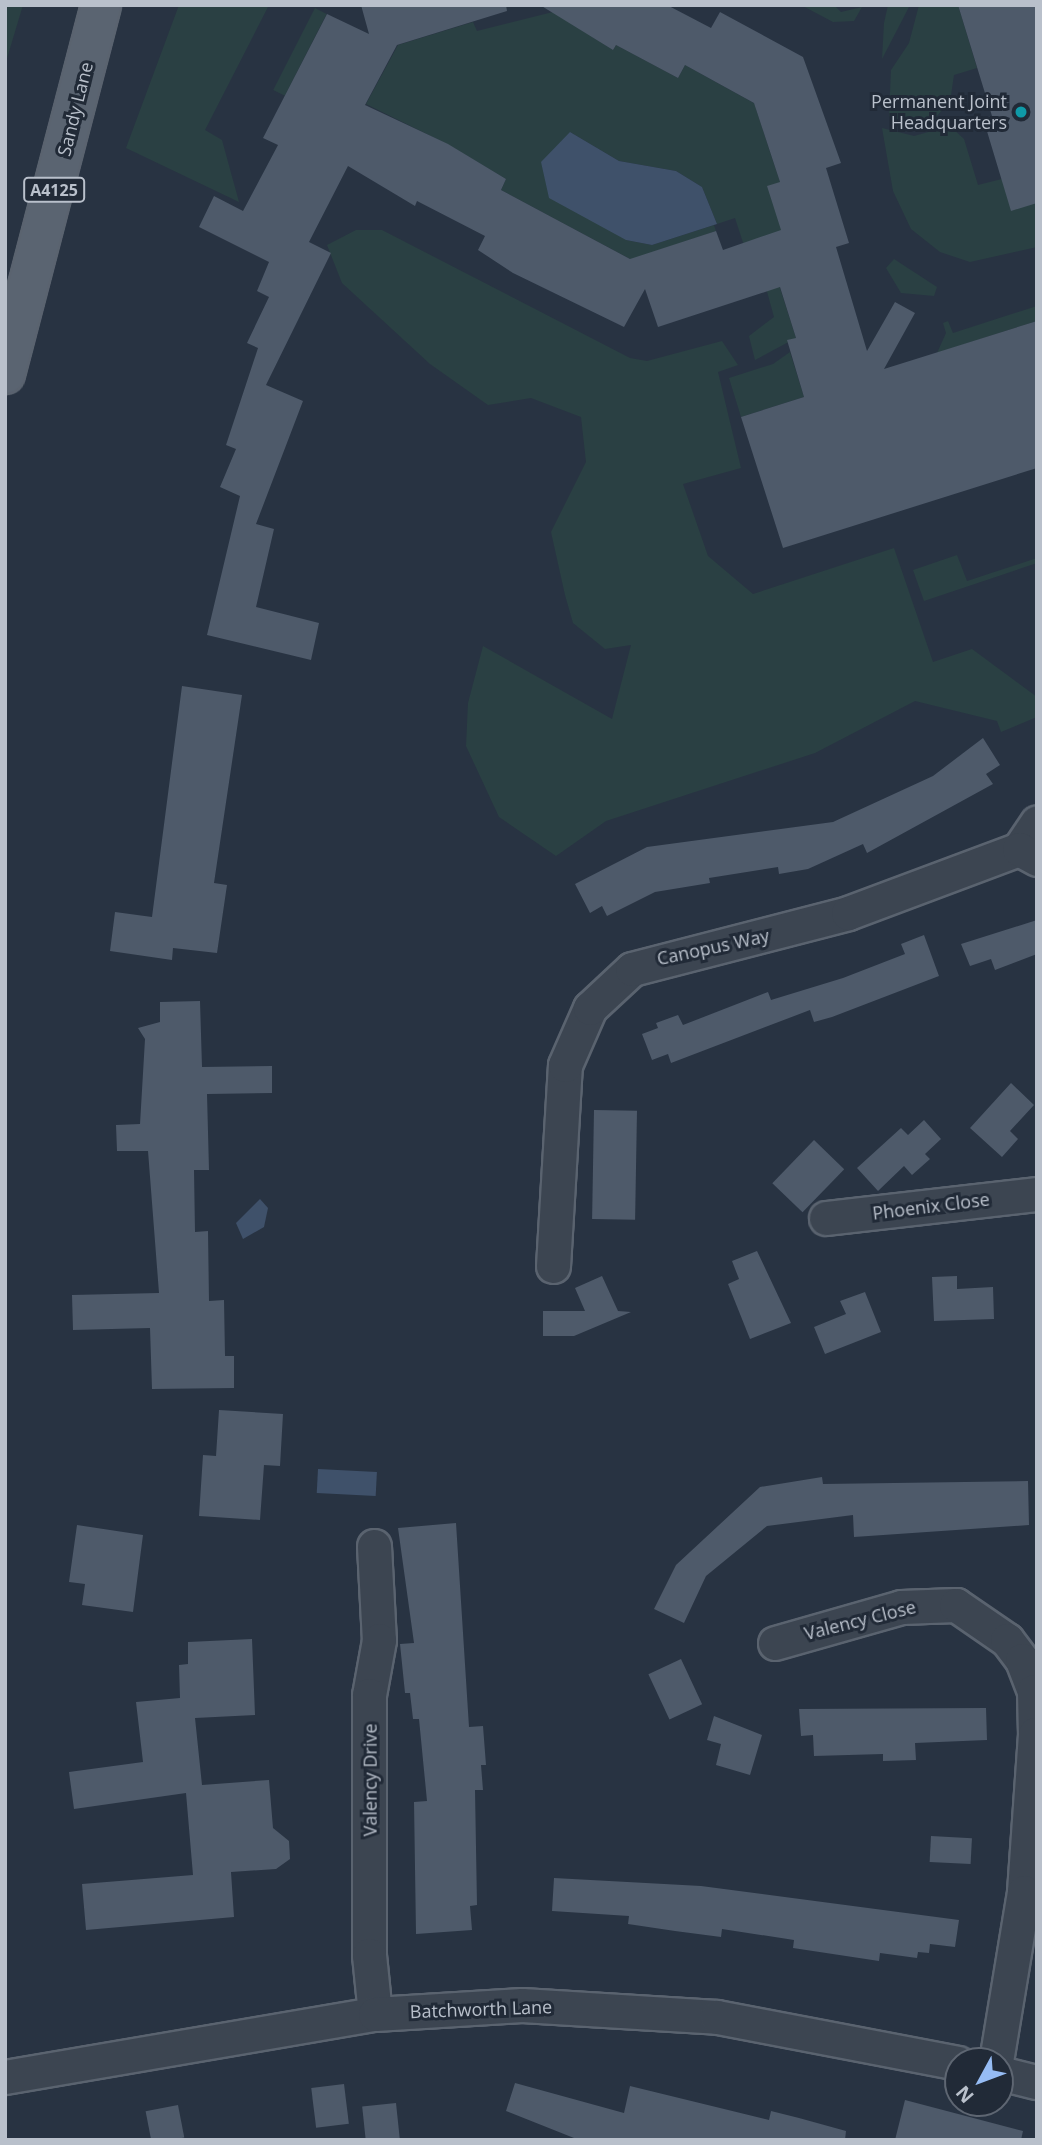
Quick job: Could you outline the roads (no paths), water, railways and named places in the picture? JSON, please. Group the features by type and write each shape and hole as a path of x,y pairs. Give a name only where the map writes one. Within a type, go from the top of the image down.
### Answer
{"main road":[{"name":"Sandy Lane","path":"5,374 101,5"}],"street":[{"name":"Canopus Way","path":"553,1266 565,1065 575,1031 609,988 647,961 792,930 1031,843"},
{"name":"Phoenix Close","path":"826,1218 1037,1194"},
{"name":"Valency Drive","path":"374,1546 379,1640 369,1695 369,1955 375,2014"},
{"name":"Valency Close","path":"775,1643 901,1607 956,1605 996,1632 1022,1660 1034,1691 1035,1734 1024,1892 998,2047"},
{"name":"Batchworth Lane","path":"5,2077 375,2014 602,2006 717,2018 944,2060"},
{"path":"1014,2076 1037,2082"}],"water":[{"path":"570,132 619,161 676,171 702,187 717,224 652,245 626,240 549,198 541,162"},
{"path":"260,1199 268,1208 264,1227 243,1239 236,1223"},
{"path":"318,1469 377,1472 376,1496 317,1493"}],"place":[{"name":"Permanent Joint Headquarters","path":"1021,112"}]}
